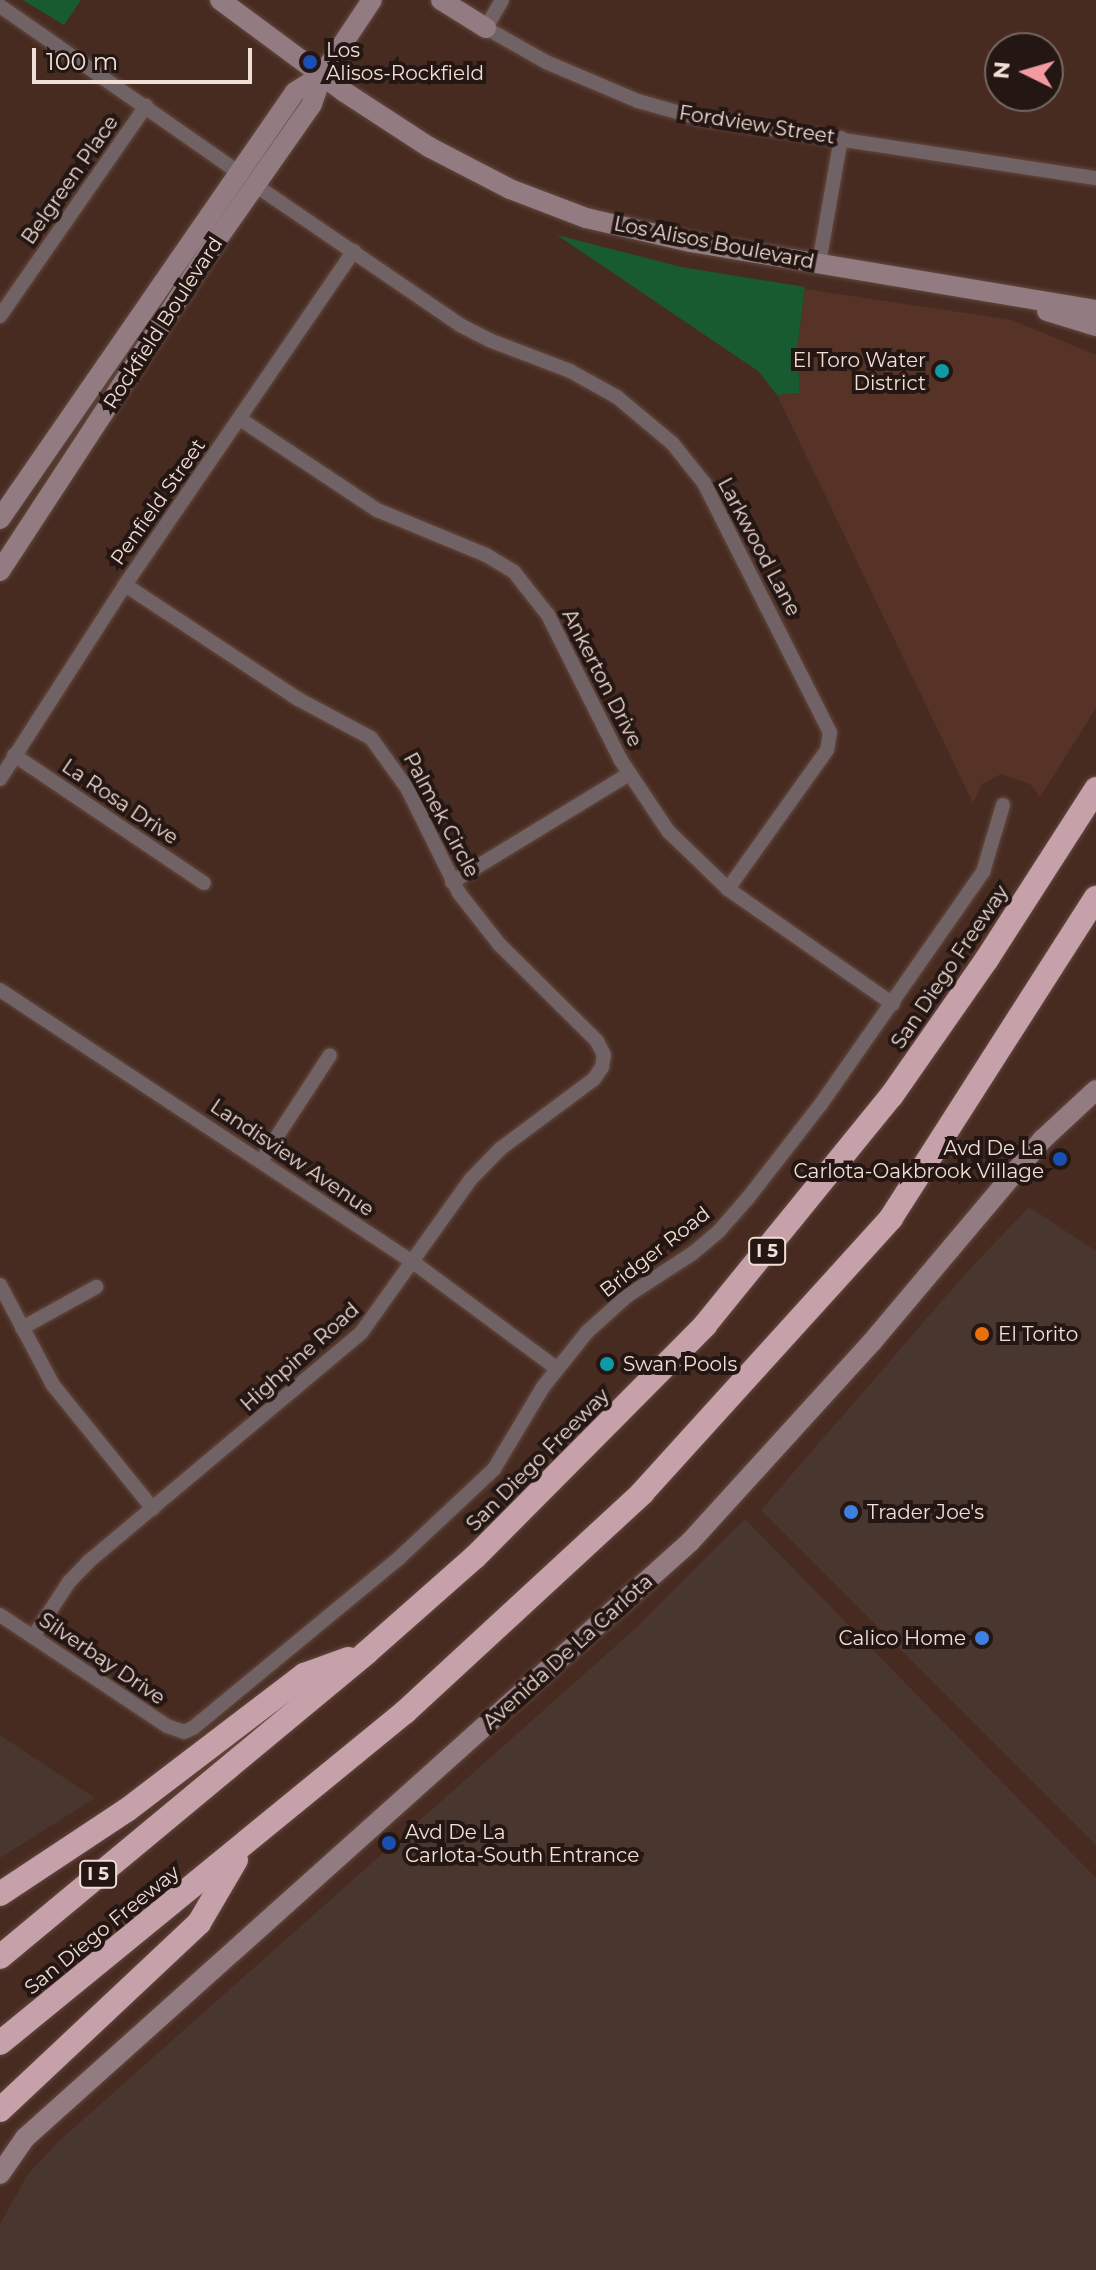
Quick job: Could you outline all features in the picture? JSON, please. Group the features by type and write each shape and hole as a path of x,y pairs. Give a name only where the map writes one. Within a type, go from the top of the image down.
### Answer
{"highway":[{"name":"San Diego Freeway","path":"0,1957 366,1653 475,1557 705,1325 892,1095 987,959 1096,789"},
{"name":"San Diego Freeway","path":"0,2043 243,1848 405,1712 642,1493 891,1218 1096,898"},
{"path":"0,1894 127,1810 304,1675 366,1653"},
{"path":"0,2110 199,1923 243,1848"}],"main road":[{"name":"Los Alisos Boulevard","path":"220,0 322,75 429,147 523,194 586,218 634,230 1096,310"},
{"name":"Rockfield Boulevard","path":"0,519 247,179 312,104 322,75 372,0"},
{"name":"Fordview Street","path":"441,0 486,28"},
{"name":"Rockfield Boulevard","path":"0,571 247,179"},
{"name":"Los Alisos Boulevard","path":"1027,298 1056,316 1096,326"},
{"name":"Avenida De La Carlota","path":"0,2174 37,2128 690,1542 872,1342 1043,1139 1096,1090"}],"street":[{"path":"486,28 502,0"},
{"name":"Larkwood Lane","path":"0,6 460,325 489,340 570,371 617,397 673,444 715,500 830,732 827,750 728,889"},
{"name":"Fordview Street","path":"486,28 546,62 638,101 698,118 1096,178"},
{"name":"Belgreen Place","path":"0,316 146,106"},
{"path":"819,263 841,138"},
{"name":"Penfield Street","path":"0,779 125,585 354,251"},
{"name":"Ankerton Drive","path":"240,419 377,510 486,555 514,572 548,615 629,774 668,831 728,889 893,1004"},
{"name":"Palmek Circle","path":"125,585 298,699 371,738 407,788 452,882 499,944 592,1036 604,1055"},
{"name":"La Rosa Drive","path":"14,755 204,883"},
{"path":"452,882 629,774"},
{"name":"Bridger Road","path":"184,1732 399,1558 494,1469 556,1368 587,1332 627,1296 693,1253 719,1231 821,1104 983,872 1003,805"},
{"name":"Landisview Avenue","path":"0,990 413,1262 556,1368"},
{"path":"261,1161 330,1055"},
{"name":"Highpine Road","path":"33,1637 78,1571 361,1333 470,1180 500,1149 594,1079 602,1067 604,1055"},
{"path":"0,1285 53,1385 153,1509"},
{"path":"22,1328 96,1287"},
{"name":"Silverbay Drive","path":"0,1615 167,1726 184,1732"}],"shaded area":[{"name":"El Toro Water District","path":"805,289 1012,320 1096,355 1096,708 1040,797 1030,784 1001,774 982,784 973,803 777,395 800,393 797,350"},
{"path":"1029,1207 1096,1251 1096,1845 761,1510 967,1272"},
{"path":"745,1519 1096,1878 1096,2270 0,2270 0,2224 28,2174 59,2141 636,1628"},
{"path":"0,1735 95,1798 0,1858"}],"green space":[{"path":"23,0 81,0 64,25"},
{"path":"557,235 681,267 805,287 797,350 800,393 777,395 758,371"}],"place":[{"name":"Los Alisos-Rockfield","path":"310,62"},
{"name":"El Toro Water District","path":"942,371"},
{"name":"Avd De La Carlota-Oakbrook Village","path":"1060,1159"},
{"name":"El Torito","path":"982,1334"},
{"name":"Swan Pools","path":"607,1364"},
{"name":"Trader Joe's","path":"851,1512"},
{"name":"Calico Home","path":"982,1638"},
{"name":"Avd De La Carlota-South Entrance","path":"389,1843"}]}
